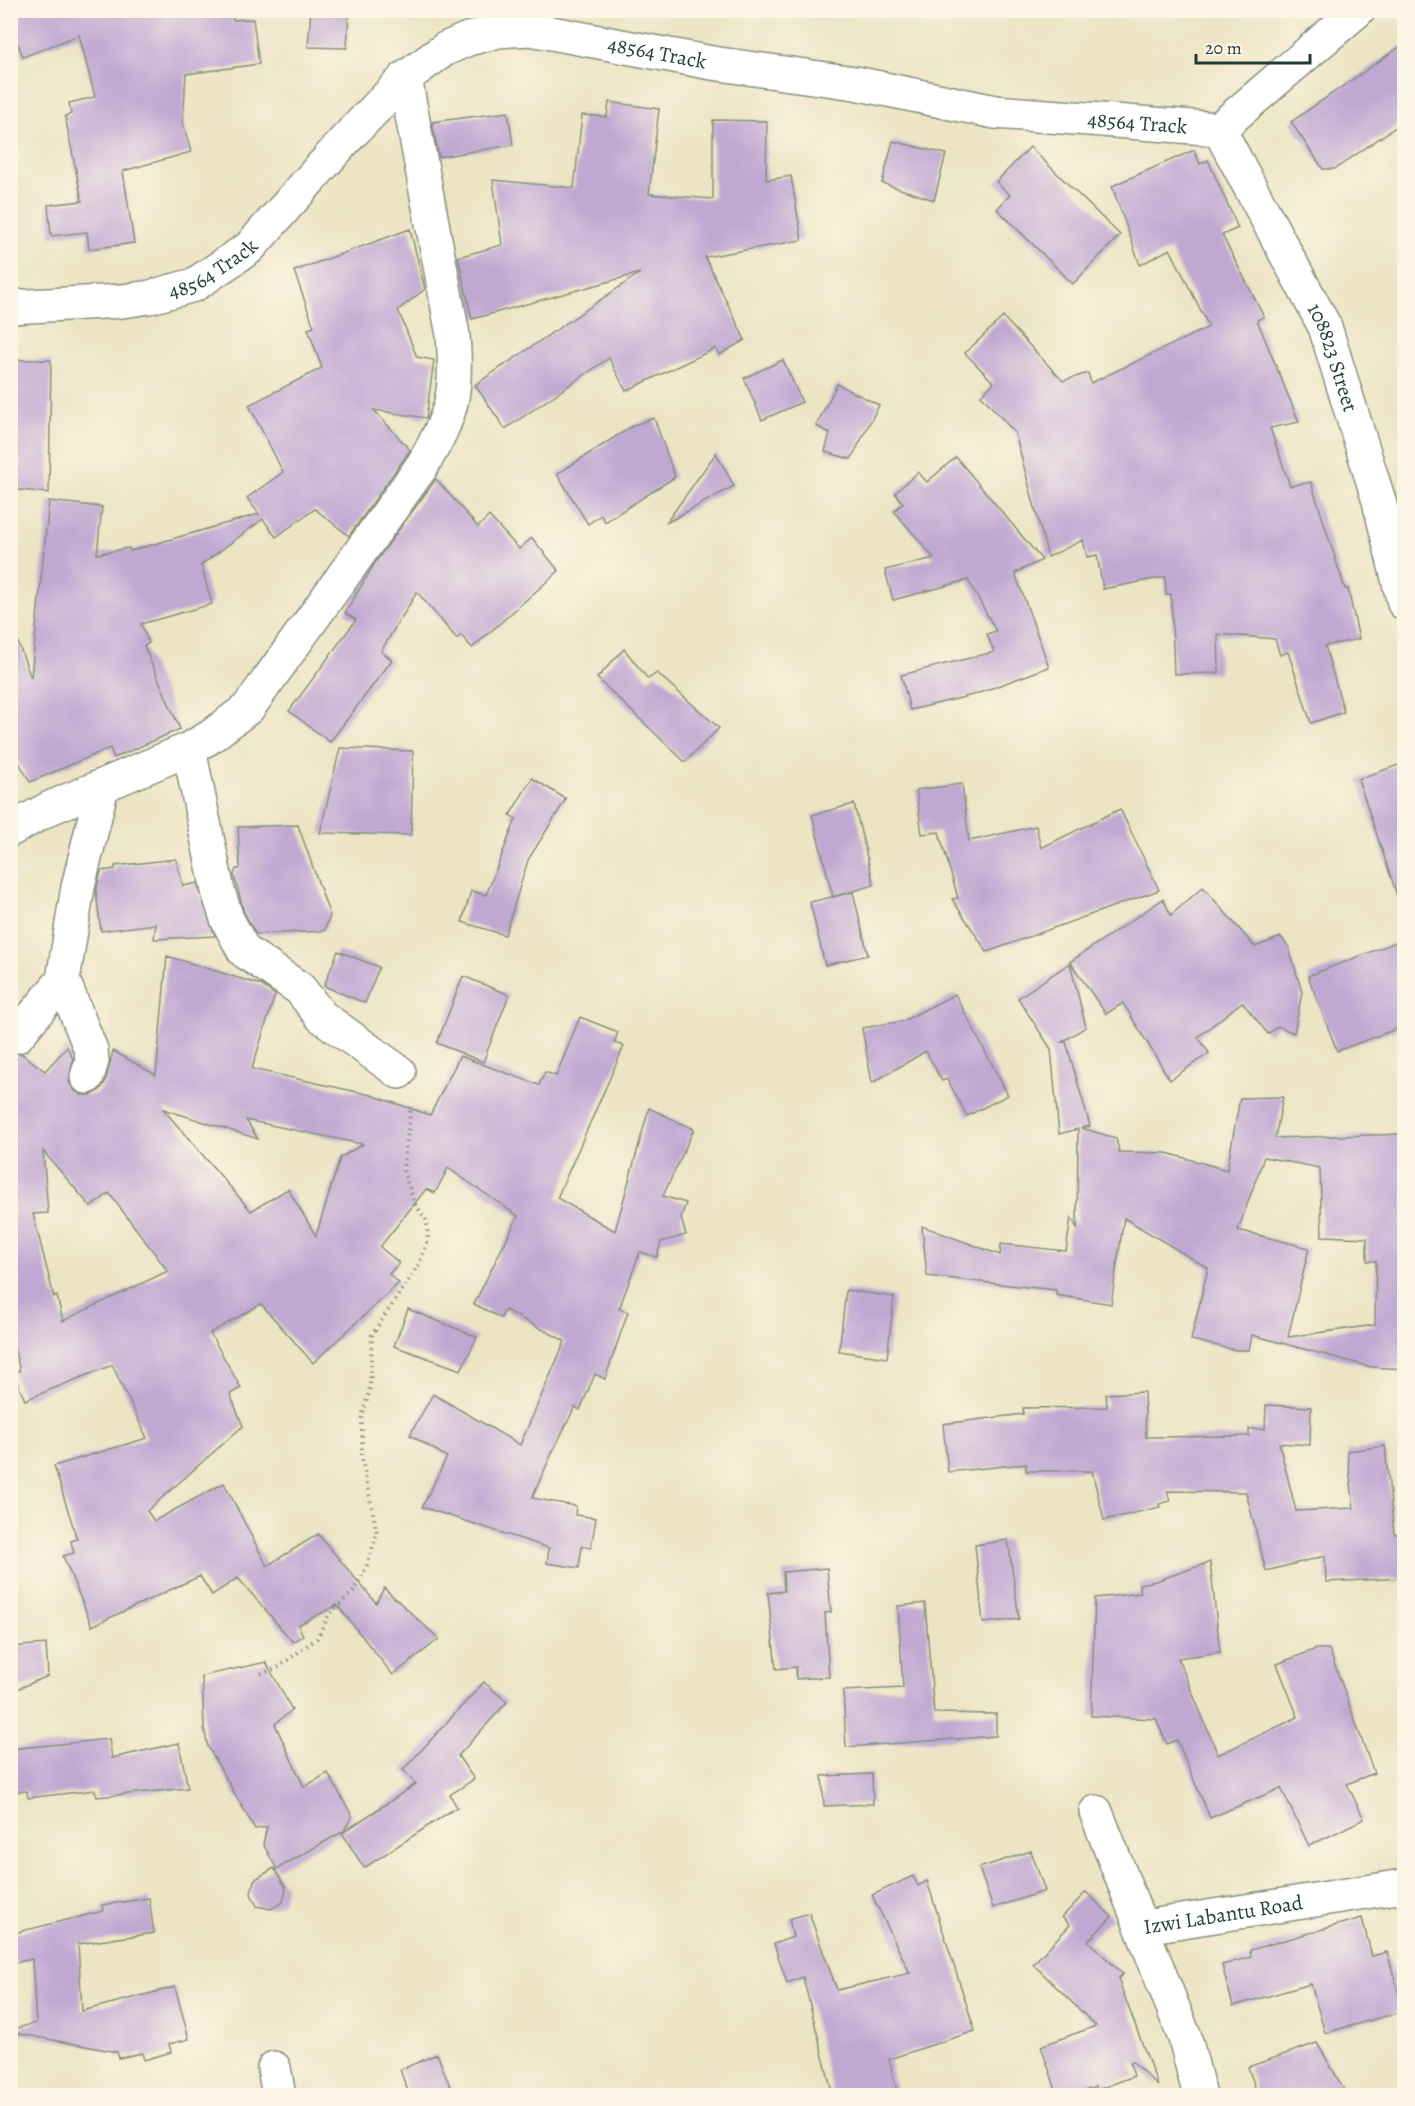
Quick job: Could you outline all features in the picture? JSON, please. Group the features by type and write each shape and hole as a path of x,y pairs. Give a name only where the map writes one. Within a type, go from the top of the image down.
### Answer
{"street":[{"name":"48564 Track","path":"10,307 122,301 150,297 194,285 249,248 346,139 405,78 445,49 468,39 498,31 520,20 712,63 855,83 995,112 1219,129 1358,10"},
{"path":"10,830 50,808 189,749 210,737 248,708 422,466 441,434 453,401 456,366 453,335 405,78"},
{"name":"108823 Street","path":"1219,129 1325,327 1379,501 1404,603"},
{"path":"189,749 218,891 227,919 244,951 300,989 321,1016 399,1072"},
{"path":"16,1036 63,980 78,887 102,787"},
{"path":"63,980 91,1050 92,1061 87,1077"},
{"path":"1096,1812 1144,1927"},
{"name":"Izwi Labantu Road","path":"1200,2096 1185,2038 1144,1927 1404,1886"}],"path":[{"path":"261,1674 279,1666 317,1638 330,1613 352,1592 363,1575 377,1533 362,1459 362,1417 370,1388 372,1335 418,1266 428,1241 427,1221 415,1204 403,1170 411,1110 407,1088 399,1072"}],"building":[{"path":"10,10 234,10 233,20 253,19 259,64 186,74 183,123 191,152 123,171 134,243 89,249 87,232 51,236 48,205 82,201 65,116 71,114 69,103 95,97 79,35 23,57 18,44 10,47"},
{"path":"311,10 349,10 347,48 308,47"},
{"path":"1404,44 1404,121 1335,169 1323,169 1291,122"},
{"path":"609,102 659,109 649,194 713,199 713,120 767,121 766,180 791,176 802,240 705,257 745,340 719,355 716,348 626,391 609,358 505,429 475,385 640,273 472,319 458,257 502,245 493,180 574,188 582,115 607,117"},
{"path":"508,112 513,145 439,157 432,122"},
{"path":"893,141 946,154 934,200 882,183"},
{"path":"1030,147 1120,235 1073,284 997,209 1010,195 996,182"},
{"path":"1194,150 1200,164 1208,160 1238,228 1222,235 1264,317 1257,320 1299,422 1270,428 1290,486 1311,482 1345,589 1348,589 1359,639 1325,646 1344,712 1311,723 1288,652 1280,655 1275,639 1218,634 1219,673 1174,674 1171,594 1166,595 1165,577 1103,589 1097,555 1087,557 1083,540 1048,557 1015,433 981,395 994,383 965,353 1003,317 1063,381 1088,373 1091,383 1209,327 1170,249 1140,265 1112,186"},
{"path":"410,229 425,289 398,310 417,357 434,360 426,418 374,410 410,450 406,456 349,536 315,509 276,537 263,519 201,565 212,604 141,624 149,643 144,646 180,729 114,758 110,748 30,782 10,747 10,635 15,634 31,678 49,501 102,507 97,554 129,548 130,551 259,514 247,498 283,472 249,405 322,368 308,329 314,327 294,271"},
{"path":"10,360 51,360 49,493 10,489"},
{"path":"783,360 802,402 762,420 744,378"},
{"path":"837,384 879,405 851,459 825,452 830,433 816,426"},
{"path":"654,418 675,477 605,522 601,515 588,524 557,474 634,425"},
{"path":"716,453 734,486 666,523"},
{"path":"956,457 1042,560 1015,573 1049,667 973,695 910,710 901,675 994,652 987,634 996,631 968,580 893,600 885,570 934,558 894,511 903,503 895,493 918,472 927,482"},
{"path":"436,479 478,527 489,516 519,549 532,538 559,571 472,648 461,635 457,639 417,592 381,651 392,660 330,742 289,711 356,620 345,613 376,561"},
{"path":"624,649 648,679 657,673 719,728 685,762 597,678"},
{"path":"340,748 413,751 411,835 320,833"},
{"path":"1404,763 1404,900 1399,901 1358,779"},
{"path":"532,778 566,799 528,860 505,935 462,922 471,891 486,895 516,819 510,815"},
{"path":"962,784 969,841 1036,826 1041,848 1120,809 1159,890 987,952 952,899 958,898 939,832 922,834 916,790"},
{"path":"854,804 874,885 833,897 812,815"},
{"path":"298,825 330,916 324,931 256,934 244,912 234,875 236,869 240,869 238,827"},
{"path":"176,859 183,886 197,883 215,936 154,939 156,924 101,931 96,892 101,871 115,869 115,866"},
{"path":"1203,887 1255,947 1281,937 1289,948 1302,992 1294,1033 1278,1026 1268,1034 1242,1002 1198,1037 1209,1053 1170,1080 1123,1003 1106,1014 1070,962 1163,899 1171,915"},
{"path":"853,892 868,955 825,965 810,902"},
{"path":"1404,939 1404,1026 1337,1051 1308,976"},
{"path":"338,951 379,967 365,1003 324,986"},
{"path":"167,956 261,985 275,995 252,1069 371,1095 430,1115 460,1056 539,1085 545,1072 556,1076 580,1017 618,1032 614,1043 624,1046 557,1198 615,1231 649,1108 694,1129 663,1196 686,1203 681,1218 686,1235 661,1242 657,1257 640,1252 619,1309 628,1312 605,1379 595,1374 580,1410 575,1407 532,1498 576,1506 575,1515 596,1518 591,1548 582,1546 579,1568 547,1563 549,1548 422,1507 447,1457 410,1435 433,1394 520,1445 565,1341 505,1310 501,1318 474,1304 518,1216 448,1168 435,1193 426,1189 380,1247 399,1263 389,1274 399,1283 313,1363 261,1304 210,1333 241,1388 230,1394 243,1426 147,1511 154,1521 224,1483 267,1566 318,1534 376,1603 384,1588 439,1639 393,1675 337,1605 298,1625 303,1635 293,1642 238,1578 212,1595 200,1576 92,1626 63,1556 74,1553 71,1541 77,1539 54,1466 147,1438 112,1365 25,1400 13,1373 20,1370 10,1334 10,1053 22,1054 45,1071 67,1047 73,1059 69,1082 74,1090 82,1095 92,1095 105,1083 113,1051 156,1075","holes":["163,1109 258,1139 246,1120 363,1144 340,1158 316,1236 288,1189 251,1211","43,1151 91,1207 109,1193 168,1271 63,1321 57,1296 54,1297 33,1214 48,1213"]},
{"path":"1070,963 1086,1027 1062,1042 1066,1042 1090,1126 1081,1128 1116,1138 1119,1152 1167,1153 1227,1170 1240,1098 1283,1097 1275,1138 1404,1134 1404,1369 1371,1367 1252,1335 1249,1350 1236,1350 1191,1340 1208,1268 1124,1218 1111,1304 1056,1295 1056,1290 927,1276 922,1226 1000,1255 1001,1244 1066,1251 1071,1217 1077,1228 1078,1129 1059,1134 1051,1049 1018,998","holes":["1264,1157 1320,1168 1322,1236 1367,1238 1367,1261 1376,1261 1375,1325 1288,1337 1309,1248 1238,1230"]},
{"path":"463,976 509,995 483,1062 437,1043"},
{"path":"955,994 1008,1095 967,1116 947,1079 942,1081 926,1051 872,1083 862,1028 903,1021"},
{"path":"846,1290 894,1297 887,1358 839,1351"},
{"path":"408,1309 477,1337 461,1370 394,1346"},
{"path":"1144,1392 1146,1437 1249,1436 1249,1429 1265,1429 1266,1405 1311,1407 1310,1445 1279,1443 1296,1511 1354,1508 1347,1451 1385,1446 1394,1534 1404,1534 1404,1578 1326,1582 1325,1556 1266,1571 1246,1492 1167,1491 1170,1501 1159,1504 1160,1507 1104,1520 1092,1471 1026,1471 1026,1464 948,1472 943,1424 1023,1414 1023,1408 1107,1407 1106,1394"},
{"path":"1008,1540 1019,1619 983,1623 975,1545"},
{"path":"1210,1562 1220,1652 1178,1658 1218,1755 1298,1717 1277,1664 1316,1649 1329,1649 1374,1773 1347,1784 1364,1819 1309,1846 1281,1788 1210,1818 1177,1740 1167,1744 1156,1719 1091,1716 1095,1598 1141,1593 1139,1584 1156,1581"},
{"path":"827,1568 831,1612 825,1613 829,1677 796,1679 796,1667 776,1669 768,1593 784,1591 783,1572"},
{"path":"925,1603 934,1713 996,1714 996,1736 846,1747 843,1691 903,1688 898,1606"},
{"path":"46,1644 48,1676 10,1692 10,1647"},
{"path":"266,1662 292,1710 275,1724 304,1787 328,1773 352,1816 344,1831 277,1869 263,1844 267,1827 255,1829 208,1747 204,1728 202,1676"},
{"path":"484,1682 507,1702 458,1756 474,1779 450,1795 457,1807 364,1868 342,1833 416,1784 403,1770"},
{"path":"109,1739 112,1758 179,1743 188,1788 97,1797 95,1790 28,1798 27,1791 10,1792 10,1749"},
{"path":"872,1774 873,1804 824,1806 822,1776"},
{"path":"1031,1851 1045,1891 993,1908 979,1868"},
{"path":"274,1868 286,1888 283,1902 271,1909 257,1906 251,1894 254,1880"},
{"path":"913,1876 918,1886 927,1881 975,2031 889,2059 898,2096 833,2096 803,1977 787,1983 774,1944 793,1937 789,1919 809,1913 837,1990 910,1973 872,1895"},
{"path":"1086,1892 1112,1917 1088,1941 1123,1974 1118,1979 1158,2086 1133,2062 1130,2063 1134,2076 1097,2090 1095,2087 1071,2096 1058,2096 1041,2046 1096,2026 1033,1964 1070,1925 1062,1917"},
{"path":"149,1898 154,1933 78,1944 82,2011 175,1987 189,2039 169,2044 171,2052 144,2060 142,2053 119,2058 117,2052 10,2032 10,2030 36,2023 32,1959 10,1964 10,1934 103,1911 102,1905"},
{"path":"1362,1918 1372,1956 1387,1952 1404,2011 1325,2033 1311,1984 1233,2006 1222,1965 1251,1957 1250,1950"},
{"path":"1317,2043 1348,2096 1258,2096 1248,2067"},
{"path":"437,2054 454,2096 410,2096 400,2070"}]}
